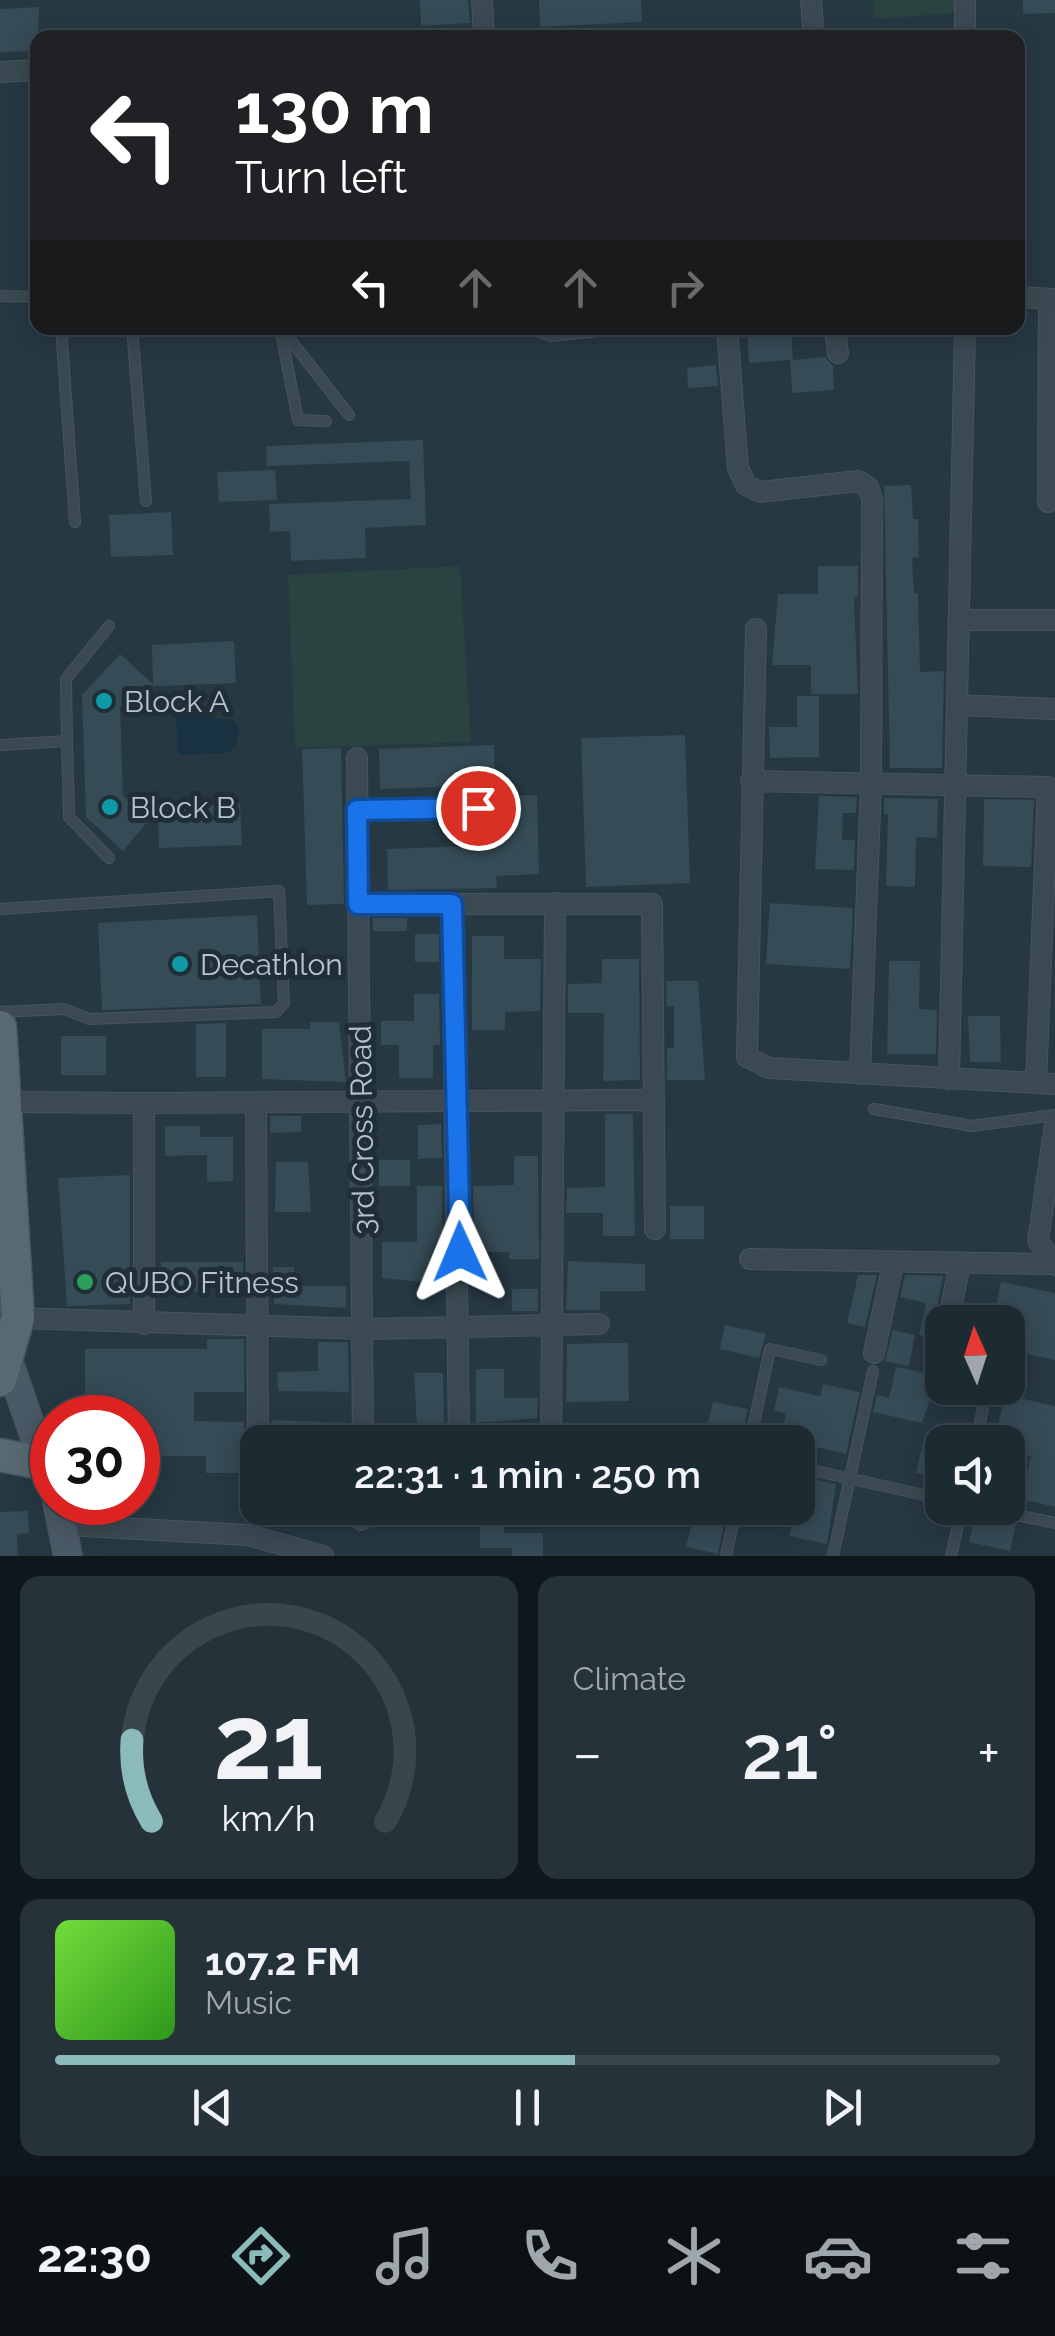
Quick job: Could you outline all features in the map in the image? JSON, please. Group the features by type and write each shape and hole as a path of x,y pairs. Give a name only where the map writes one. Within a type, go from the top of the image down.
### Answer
{"main road":[{"path":"0,1028 18,1318 3,1366"},
{"path":"0,1455 30,1468"}],"street":[{"path":"482,0 484,30"},
{"path":"811,0 813,30"},
{"path":"965,0 965,30"},
{"path":"0,72 30,70"},
{"path":"1025,297 1052,299 1052,475 1048,502"},
{"path":"727,335 738,468 746,485 760,492 858,481 868,487 872,498 871,783 860,1074"},
{"path":"837,335 838,354"},
{"path":"950,1079 965,335"},
{"path":"959,620 1052,620"},
{"path":"750,780 1048,787 1045,1083 769,1068 747,1057 750,780 756,629"},
{"path":"957,704 1055,709"},
{"name":"3rd Cross Road","path":"356,758 363,1425"},
{"path":"357,810 478,808"},
{"path":"551,1425 555,903"},
{"path":"358,904 652,904 654,1229"},
{"path":"452,904 458,1100 459,1425"},
{"path":"4,1087 144,1103 651,1100"},
{"path":"256,1102 258,1425"},
{"path":"144,1103 144,1324"},
{"path":"1053,1265 1038,1242 1055,1124"},
{"path":"750,1259 1053,1265"},
{"path":"873,1362 893,1264"},
{"path":"952,1305 960,1264"},
{"path":"18,1318 256,1328 599,1324"},
{"path":"3,1366 30,1431"},
{"path":"62,1525 68,1556"},
{"path":"158,1525 248,1535 323,1556"}],"lane":[{"path":"0,296 30,298"},
{"path":"63,335 76,522"},
{"path":"133,335 146,501"},
{"path":"282,335 298,420 326,421"},
{"path":"286,335 349,415"},
{"path":"109,626 66,678 69,816 109,858"},
{"path":"0,745 67,740"},
{"path":"0,908 279,891 284,1003 276,1012 89,1019 64,1010 0,1012"},
{"path":"874,1109 972,1126 1055,1115"},
{"path":"754,1425 770,1349 821,1360"},
{"path":"833,1556 873,1362"},
{"path":"815,1471 925,1494"},
{"path":"1025,1516 1055,1522"},
{"path":"726,1556 732,1525"},
{"path":"951,1556 958,1525"}],"green space":[{"path":"873,0 957,0 957,13 874,19"},
{"path":"460,566 471,742 295,748 288,575"}],"water":[{"path":"213,711 213,718 233,720 239,728 235,748 226,753 178,755 176,714"}],"building":[{"path":"420,0 468,0 470,23 421,26"},
{"path":"539,0 641,0 642,22 540,27"},
{"path":"1023,0 1055,0 1055,13 1023,14"},
{"path":"39,7 38,30 30,30 30,51 0,52 0,9"},
{"path":"747,335 791,335 793,360 825,357 833,366 834,390 792,393 790,360 749,363"},
{"path":"716,365 718,386 688,388 687,368"},
{"path":"423,440 426,525 365,528 366,558 291,561 290,531 270,532 269,504 411,499 409,461 267,466 266,446"},
{"path":"275,470 277,500 219,502 217,472"},
{"path":"911,485 913,519 918,519 919,557 912,558 914,593 918,593 920,672 944,671 942,768 890,768 884,486"},
{"path":"171,512 173,555 111,557 109,515"},
{"path":"818,566 858,566 858,597 854,597 858,694 811,694 811,665 772,665 778,594 818,594"},
{"path":"234,641 236,683 137,687 120,707 123,796 150,819 123,851 86,817 82,695 120,654 153,684 152,645"},
{"path":"797,696 819,696 819,757 770,758 769,727 797,727"},
{"path":"685,735 690,883 586,887 581,738"},
{"path":"494,745 495,785 380,789 379,749"},
{"path":"341,748 344,904 307,905 302,749"},
{"path":"537,795 539,874 496,876 497,888 388,890 387,849 499,845 498,796"},
{"path":"819,796 857,797 856,813 843,813 842,840 855,840 854,870 815,869"},
{"path":"884,798 938,799 937,838 916,837 915,887 886,886 888,814 884,814"},
{"path":"984,799 1034,800 1031,867 983,866"},
{"path":"240,803 242,845 159,848 158,807"},
{"path":"770,903 853,908 850,969 766,964"},
{"name":"Decathlon","path":"257,915 261,1004 102,1010 98,923"},
{"path":"373,918 407,918 407,931 373,931"},
{"path":"415,934 439,934 439,962 415,962"},
{"path":"472,936 504,936 504,959 541,959 540,1011 505,1012 505,1030 472,1030"},
{"path":"602,959 639,959 640,1080 603,1081 604,1013 568,1013 568,984 602,983"},
{"path":"889,961 920,961 919,1009 937,1010 936,1054 887,1054"},
{"path":"666,981 698,981 705,1080 667,1080 667,1048 674,1048 674,1006 667,1006"},
{"path":"414,994 439,994 440,1045 433,1045 433,1078 399,1078 399,1045 381,1045 381,1021 414,1021"},
{"path":"968,1016 1000,1016 1001,1062 970,1062"},
{"path":"310,1022 339,1022 346,1082 262,1079 262,1029 310,1029"},
{"path":"226,1023 226,1077 196,1077 196,1024"},
{"path":"61,1036 106,1036 106,1075 61,1075"},
{"path":"605,1114 633,1114 635,1236 603,1236 603,1213 566,1213 567,1188 605,1187"},
{"path":"270,1116 301,1116 301,1132 270,1133"},
{"path":"441,1124 442,1158 418,1159 418,1125"},
{"path":"165,1126 200,1126 200,1137 233,1137 233,1181 207,1182 207,1155 165,1156"},
{"path":"514,1156 538,1156 539,1259 509,1259 509,1252 474,1252 473,1186 514,1185"},
{"path":"379,1160 410,1160 410,1186 379,1186"},
{"path":"276,1162 308,1162 311,1212 275,1212"},
{"path":"130,1175 130,1304 67,1306 58,1178"},
{"path":"417,1186 442,1186 443,1284 382,1278 382,1242 417,1242"},
{"path":"670,1206 704,1206 704,1239 670,1239"},
{"path":"568,1261 645,1264 645,1291 600,1291 600,1310 566,1310"},
{"path":"161,1262 243,1262 243,1283 202,1283 202,1292 161,1292"},
{"path":"273,1267 294,1267 294,1286 346,1286 346,1308 274,1304"},
{"path":"858,1275 877,1275 865,1327 847,1323"},
{"path":"905,1275 943,1276 938,1305 900,1297"},
{"path":"1001,1282 1055,1293 1055,1360 1025,1354 1025,1305 996,1305"},
{"path":"512,1289 538,1289 538,1311 512,1311"},
{"path":"925,1308 925,1336 919,1335"},
{"path":"725,1325 766,1334 759,1358 720,1349"},
{"path":"893,1330 915,1335 909,1366 885,1361"},
{"path":"207,1339 244,1339 244,1392 194,1392 194,1421 244,1422 240,1425 240,1473 206,1473 206,1456 160,1456 160,1395 85,1395 85,1349 207,1349"},
{"path":"318,1342 348,1342 349,1392 278,1391 277,1372 318,1371"},
{"path":"628,1343 629,1401 566,1402 567,1344"},
{"path":"896,1367 925,1373 928,1405 922,1423 873,1412 877,1395 889,1398"},
{"path":"476,1369 504,1369 504,1398 538,1398 537,1418 476,1423"},
{"path":"414,1373 443,1373 444,1425 417,1425"},
{"path":"823,1384 860,1392 846,1454 815,1447 815,1425 784,1425 786,1413 774,1411 779,1387 820,1396"},
{"path":"1025,1399 1055,1406 1055,1507 1025,1500 1031,1456 1025,1455 1025,1425 998,1425 1003,1405 1025,1405"},
{"path":"713,1402 748,1409 744,1425 707,1425"},
{"path":"272,1420 349,1423 349,1425 272,1425"},
{"path":"923,1442 925,1475 916,1473"},
{"path":"815,1480 836,1484 827,1544 789,1536 793,1525 815,1525"},
{"path":"28,1511 29,1533 17,1534 18,1556 0,1556 0,1512"},
{"path":"480,1525 504,1525 504,1533 543,1533 543,1556 512,1556 512,1548 480,1548"},
{"path":"692,1525 724,1525 718,1554 686,1547"},
{"path":"973,1525 1016,1525 1010,1551 969,1542"}],"place":[{"name":"Block A","path":"104,701"},
{"name":"Block B","path":"110,807"},
{"name":"Decathlon","path":"180,964"},
{"name":"QUBO Fitness","path":"85,1282"}],"route":[{"path":"460,1252 452,904 358,904 357,810 478,808"}]}
